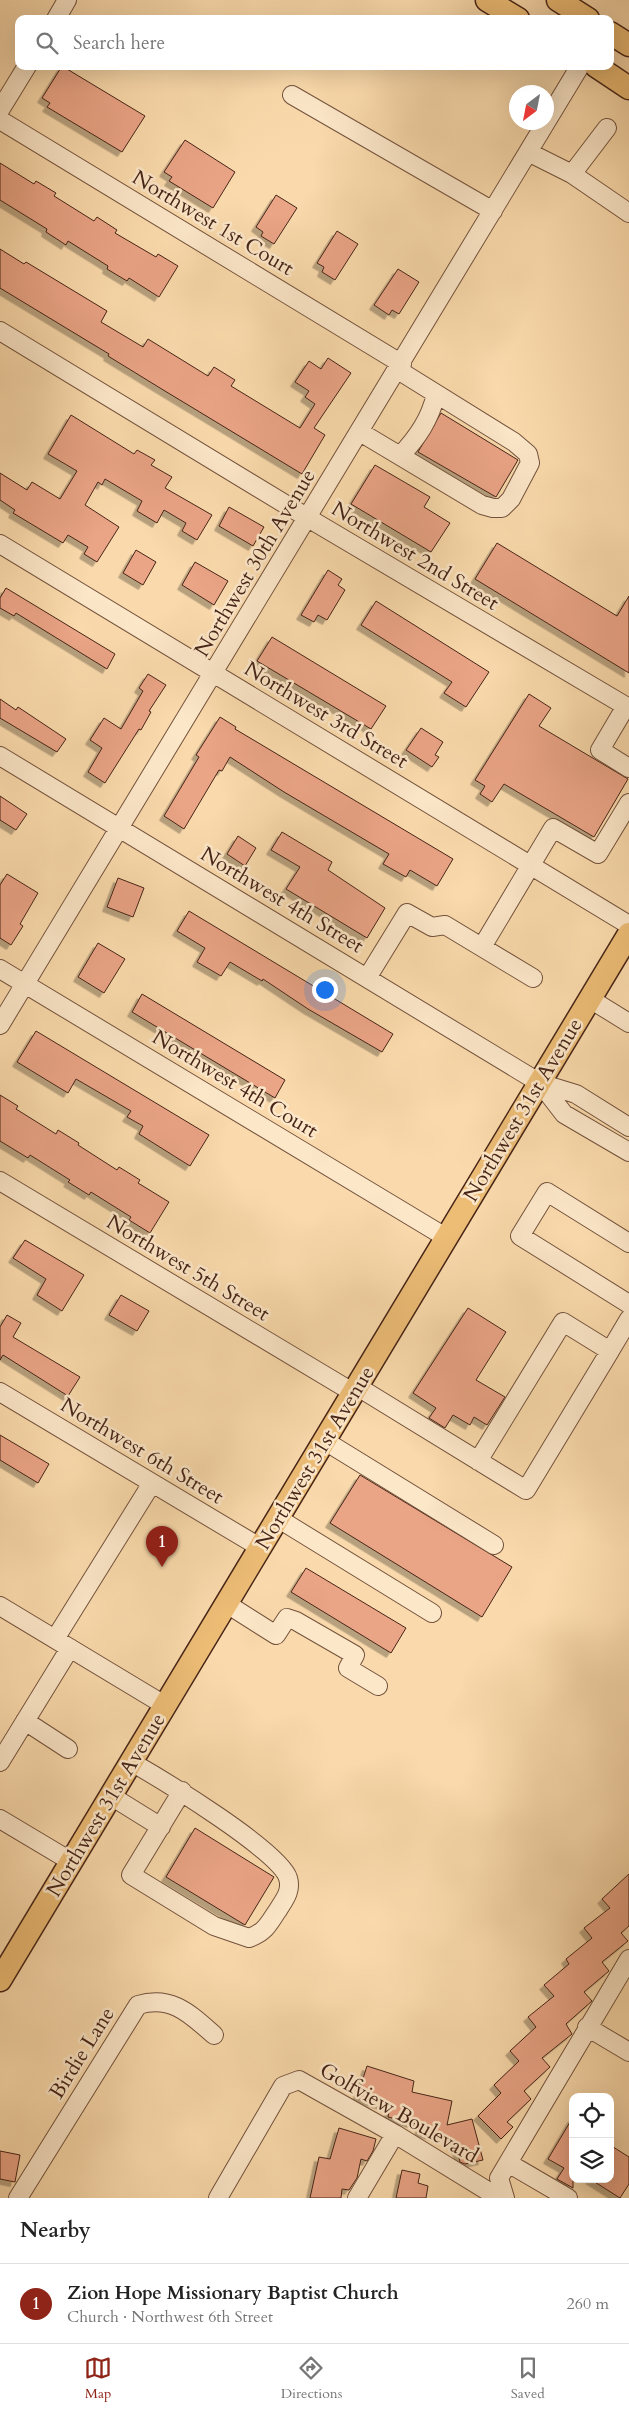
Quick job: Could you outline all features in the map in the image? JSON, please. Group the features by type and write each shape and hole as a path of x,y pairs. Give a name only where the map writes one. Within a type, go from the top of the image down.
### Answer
{"main road":[{"path":"486,0 511,15"},
{"path":"558,0 582,15"},
{"path":"614,36 629,45"},
{"path":"602,70 629,88"},
{"name":"Northwest 31st Avenue","path":"0,1980 111,1796 133,1763 629,934"}],"street":[{"path":"58,15 67,0"},
{"path":"0,110 25,70"},
{"name":"Northwest 30th Avenue","path":"0,1025 400,367 578,70"},
{"path":"292,95 494,211"},
{"name":"Northwest 1st Court","path":"0,120 400,367 436,394 514,442 528,454 530,463 525,476 507,504 502,508 492,508 482,505 400,456"},
{"path":"572,174 608,128"},
{"path":"528,152 572,174 629,213"},
{"name":"Northwest 2nd Street","path":"0,332 308,518 628,707"},
{"path":"360,432 400,456 420,433 432,410 436,394"},
{"name":"Northwest 3rd Street","path":"0,544 629,925"},
{"path":"628,707 600,750 629,768"},
{"name":"Northwest 4th Street","path":"0,756 540,1083"},
{"path":"482,947 553,828 598,854 629,803"},
{"path":"367,978 407,913 432,927 446,925 533,978"},
{"name":"Northwest 4th Court","path":"0,969 447,1238"},
{"path":"590,999 629,1023"},
{"path":"540,1083 576,1094 629,1127"},
{"path":"540,1083 564,1114 629,1152"},
{"name":"Northwest 5th Street","path":"0,1181 478,1460 526,1490 610,1350"},
{"path":"629,1243 547,1192 520,1236 629,1304"},
{"path":"478,1460 563,1322 610,1350 629,1319"},
{"name":"Northwest 6th Street","path":"0,1392 261,1548"},
{"path":"326,1440 494,1545"},
{"path":"0,1762 25,1722 62,1643 152,1483"},
{"path":"278,1519 432,1613"},
{"path":"227,1604 276,1635 287,1618 296,1621 355,1656 348,1668 378,1686"},
{"path":"0,1606 166,1706"},
{"path":"25,1722 68,1749"},
{"path":"133,1763 182,1791 275,1858 288,1878 288,1894 263,1933 250,1938 214,1926 131,1875 182,1791"},
{"path":"111,1796 161,1827"},
{"path":"0,1819 72,1862"},
{"name":"Golfview Boulevard","path":"505,2198 499,2178 629,1958"},
{"name":"Birdie Lane","path":"18,2198 138,2005 153,2001 170,2002 196,2018 214,2035"},
{"path":"587,2027 629,2052"},
{"name":"Golfview Boulevard","path":"218,2198 283,2086 299,2080 395,2134 499,2198"},
{"path":"357,2198 395,2134"},
{"path":"508,2163 568,2198"}],"building":[{"path":"60,70 69,70 145,116 122,152 47,107 50,103 42,98"},
{"path":"185,140 235,172 213,208 169,181 172,177 164,172"},
{"path":"0,163 34,184 36,181 56,193 54,196 94,221 97,217 117,230 115,233 156,257 158,254 178,266 159,297 129,278 127,281 107,269 108,266 68,241 66,245 46,232 47,229 0,200"},
{"path":"276,195 297,208 274,244 261,236 263,232 256,227"},
{"path":"337,231 358,244 335,280 322,272 324,267 317,263"},
{"path":"0,249 24,264 26,262 107,311 101,322 143,347 148,339 208,376 214,367 235,380 231,386 300,428 315,404 305,397 309,391 295,382 309,361 321,369 328,358 351,373 314,428 325,435 302,474 0,288"},
{"path":"398,269 419,282 399,314 392,310 389,315 374,305"},
{"path":"441,413 518,460 496,497 418,452"},
{"path":"71,415 134,454 137,450 155,460 151,465 172,477 165,488 212,515 197,540 182,531 186,523 164,510 157,523 137,511 142,501 105,479 102,485 98,482 85,505 119,527 97,562 84,554 88,547 68,535 63,543 13,513 15,510 0,500 0,473 27,490 32,482 60,499 77,471 48,454"},
{"path":"375,465 430,497 424,507 450,523 431,552 351,504"},
{"path":"229,507 264,527 253,546 219,526"},
{"path":"497,543 617,616 629,596 629,673 475,579"},
{"path":"136,550 156,562 143,585 123,573"},
{"path":"195,562 228,581 214,605 182,585"},
{"path":"328,570 342,579 338,585 345,590 327,620 318,615 314,622 301,615"},
{"path":"6,588 115,654 107,669 16,613 14,616 0,608 0,598"},
{"path":"376,601 489,672 466,707 444,693 452,682 361,625"},
{"path":"272,637 386,706 371,729 257,661"},
{"path":"148,674 166,685 149,711 151,712 141,730 139,729 105,783 88,772 102,748 90,740 104,718 121,729 143,691 139,688"},
{"path":"529,694 551,708 539,726 628,779 594,837 504,784 492,802 480,794 485,786 475,780"},
{"path":"0,699 16,710 18,707 66,739 57,752 0,718"},
{"path":"220,717 236,727 235,729 453,859 437,886 410,870 406,877 383,864 389,854 284,792 230,757 222,771 219,770 184,829 164,816 199,757 196,755"},
{"path":"421,728 443,742 435,755 439,757 432,767 406,750"},
{"path":"0,796 27,814 16,830 0,820"},
{"path":"282,832 332,862 328,870 385,908 367,938 286,889 300,867 271,850"},
{"path":"238,836 256,848 245,866 227,854"},
{"path":"7,874 38,893 20,924 23,926 11,945 0,938 0,885"},
{"path":"118,878 144,888 133,917 107,907"},
{"path":"189,911 393,1034 382,1052 308,1009 263,979 262,981 230,962 221,976 197,962 205,948 177,931"},
{"path":"98,943 125,959 104,993 78,977"},
{"path":"142,994 285,1080 275,1098 132,1012"},
{"path":"36,1031 209,1135 190,1166 139,1134 143,1126 127,1117 131,1111 76,1079 68,1093 17,1062"},
{"path":"0,1095 18,1106 16,1109 56,1134 58,1130 117,1170 119,1167 140,1180 138,1183 169,1202 150,1233 129,1220 131,1217 91,1192 89,1195 68,1182 70,1180 30,1155 28,1158 0,1141"},
{"path":"25,1240 84,1275 62,1311 37,1295 46,1279 13,1258"},
{"path":"121,1295 149,1311 137,1331 109,1315"},
{"path":"468,1308 506,1332 476,1380 505,1397 487,1425 474,1417 470,1425 453,1415 445,1428 429,1418 436,1408 413,1393"},
{"path":"7,1315 21,1323 13,1337 80,1377 68,1396 3,1355 0,1360 0,1327"},
{"path":"0,1435 49,1464 38,1483 0,1460"},
{"path":"360,1475 512,1567 482,1617 330,1523"},
{"path":"306,1568 406,1628 391,1653 291,1592"},
{"path":"195,1828 274,1877 245,1925 166,1877"},
{"path":"629,1874 629,1926 621,1933 628,1941 602,1962 609,1971 584,1992 592,2001 566,2024 572,2034 542,2058 550,2067 524,2091 531,2099 507,2122 513,2127 501,2139 478,2116 501,2093 494,2085 519,2061 510,2051 536,2027 528,2017 554,1996 544,1985 569,1964 566,1959 592,1938 584,1928 610,1908 602,1899"},
{"path":"367,2066 414,2081 412,2092 452,2101 447,2125 472,2119 483,2160 465,2164 460,2162 455,2140 419,2132 421,2125 388,2117 390,2107 357,2097"},
{"path":"569,2124 569,2183 573,2183 573,2188 557,2179 564,2168 548,2159"},
{"path":"339,2128 376,2139 373,2151 367,2161 361,2159 357,2178 349,2190 342,2189 341,2198 310,2198 319,2157 330,2159"},
{"path":"614,2148 629,2157 629,2184 620,2198 596,2183 614,2183"},
{"path":"0,2151 20,2155 15,2182 0,2179"},
{"path":"402,2170 420,2174 418,2183 428,2186 426,2198 396,2198"}],"place":[{"name":"Zion Hope Missionary Baptist Church","path":"162,1567"}]}
